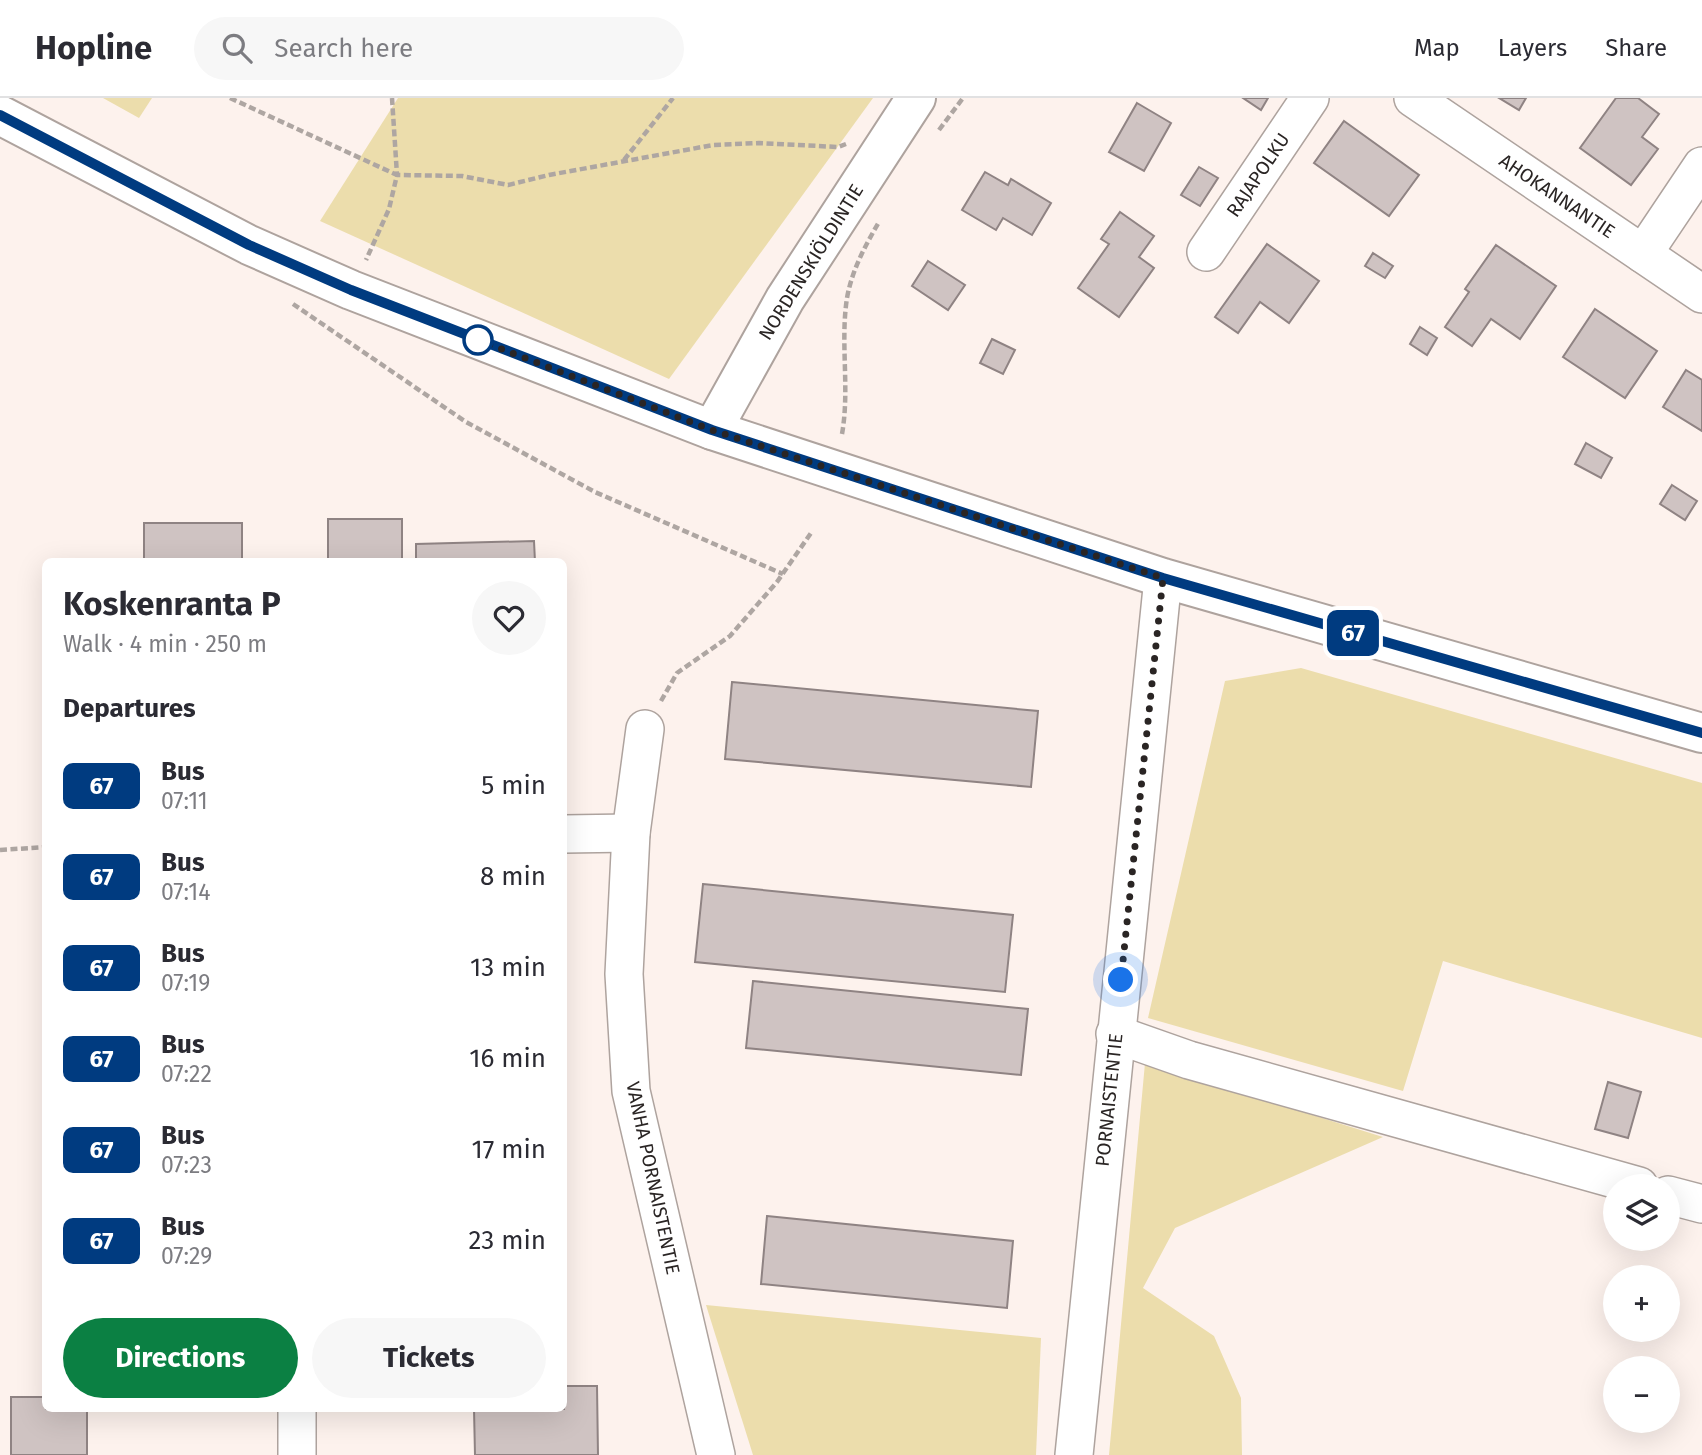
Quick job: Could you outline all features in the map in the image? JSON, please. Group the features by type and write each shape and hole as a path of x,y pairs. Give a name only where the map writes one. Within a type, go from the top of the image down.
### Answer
{"main road":[{"name":"NORDENSKIÖLDINTIE","path":"712,430 785,299 916,98"},
{"path":"0,115 249,245 351,290 712,430 1163,578 1702,733"}],"street":[{"name":"RAJAPOLKU","path":"1206,252 1310,98"},
{"name":"AHOKANNANTIE","path":"1413,98 1702,294"},
{"path":"1643,254 1702,166"},
{"name":"PORNAISTENTIE","path":"1074,1455 1163,578"},
{"name":"VANHA PORNAISTENTIE","path":"645,729 631,833 624,974 631,1091 716,1455"},
{"path":"567,834 631,833"},
{"path":"1115,1034 1189,1060 1603,1176"},
{"path":"1680,1198 1702,1204"},
{"path":"297,1412 297,1455"}],"path":[{"path":"230,98 397,174 463,176 508,185 623,160 713,145 759,143 838,147 858,139 880,153"},
{"path":"351,290 389,209 397,174 392,98"},
{"path":"623,160 673,98"},
{"path":"931,141 963,98"},
{"path":"842,434 846,411 844,349 848,297 861,253 881,218"},
{"path":"286,300 466,422 594,492 783,575"},
{"path":"645,729 677,673 730,636 783,575 811,533"},
{"path":"0,850 42,847"}],"shaded area":[{"path":"103,98 152,98 139,118"},
{"path":"398,98 873,98 669,379 320,221"},
{"path":"1301,668 1702,783 1702,1038 1443,961 1403,1091 1148,1018 1225,681"},
{"path":"1145,1063 1383,1137 1175,1228 1143,1288 1214,1336 1241,1398 1242,1455 1109,1455"},
{"path":"706,1305 1041,1338 1036,1455 753,1455"}],"building":[{"path":"1243,98 1268,98 1261,110"},
{"path":"1499,98 1526,98 1519,110"},
{"path":"1616,98 1638,98 1659,114 1642,137 1658,149 1631,185 1580,148"},
{"path":"1137,103 1171,123 1144,171 1109,152"},
{"path":"1344,121 1419,175 1389,216 1314,163"},
{"path":"1199,167 1218,178 1200,206 1181,195"},
{"path":"985,172 1008,185 1011,179 1051,203 1032,235 1003,218 996,230 962,210"},
{"path":"1120,212 1154,236 1139,257 1154,268 1119,317 1078,288 1109,244 1101,239"},
{"path":"1267,244 1319,281 1289,323 1260,302 1238,333 1215,317"},
{"path":"1496,245 1556,286 1520,339 1491,319 1472,346 1445,327 1469,292 1465,289"},
{"path":"1373,253 1393,266 1385,278 1365,266"},
{"path":"928,261 965,285 948,310 912,286"},
{"path":"1595,309 1657,351 1625,398 1563,357"},
{"path":"1420,327 1437,338 1427,355 1410,344"},
{"path":"992,339 1015,350 1003,374 980,363"},
{"path":"1686,370 1702,380 1702,431 1663,407"},
{"path":"1586,443 1612,458 1601,478 1575,464"},
{"path":"1672,485 1697,501 1685,520 1660,504"},
{"path":"328,519 402,519 402,558 328,558"},
{"path":"144,523 242,523 242,558 144,558"},
{"path":"534,541 535,558 416,558 416,544"},
{"path":"732,682 1038,711 1031,787 725,759"},
{"path":"703,884 1013,915 1005,992 695,962"},
{"path":"753,981 1028,1009 1021,1075 746,1048"},
{"path":"1608,1082 1641,1092 1628,1138 1595,1129"},
{"path":"767,1216 1013,1241 1007,1308 761,1284"},
{"path":"567,1386 597,1386 598,1455 475,1455 474,1412 567,1412"},
{"path":"11,1397 42,1397 42,1412 87,1412 87,1455 11,1455"}],"bus line":[{"name":"67","path":"0,115 249,245 351,290 712,430 1163,578 1702,733"}],"route":[{"path":"478,340 712,430 1163,578 1121,980"}]}
